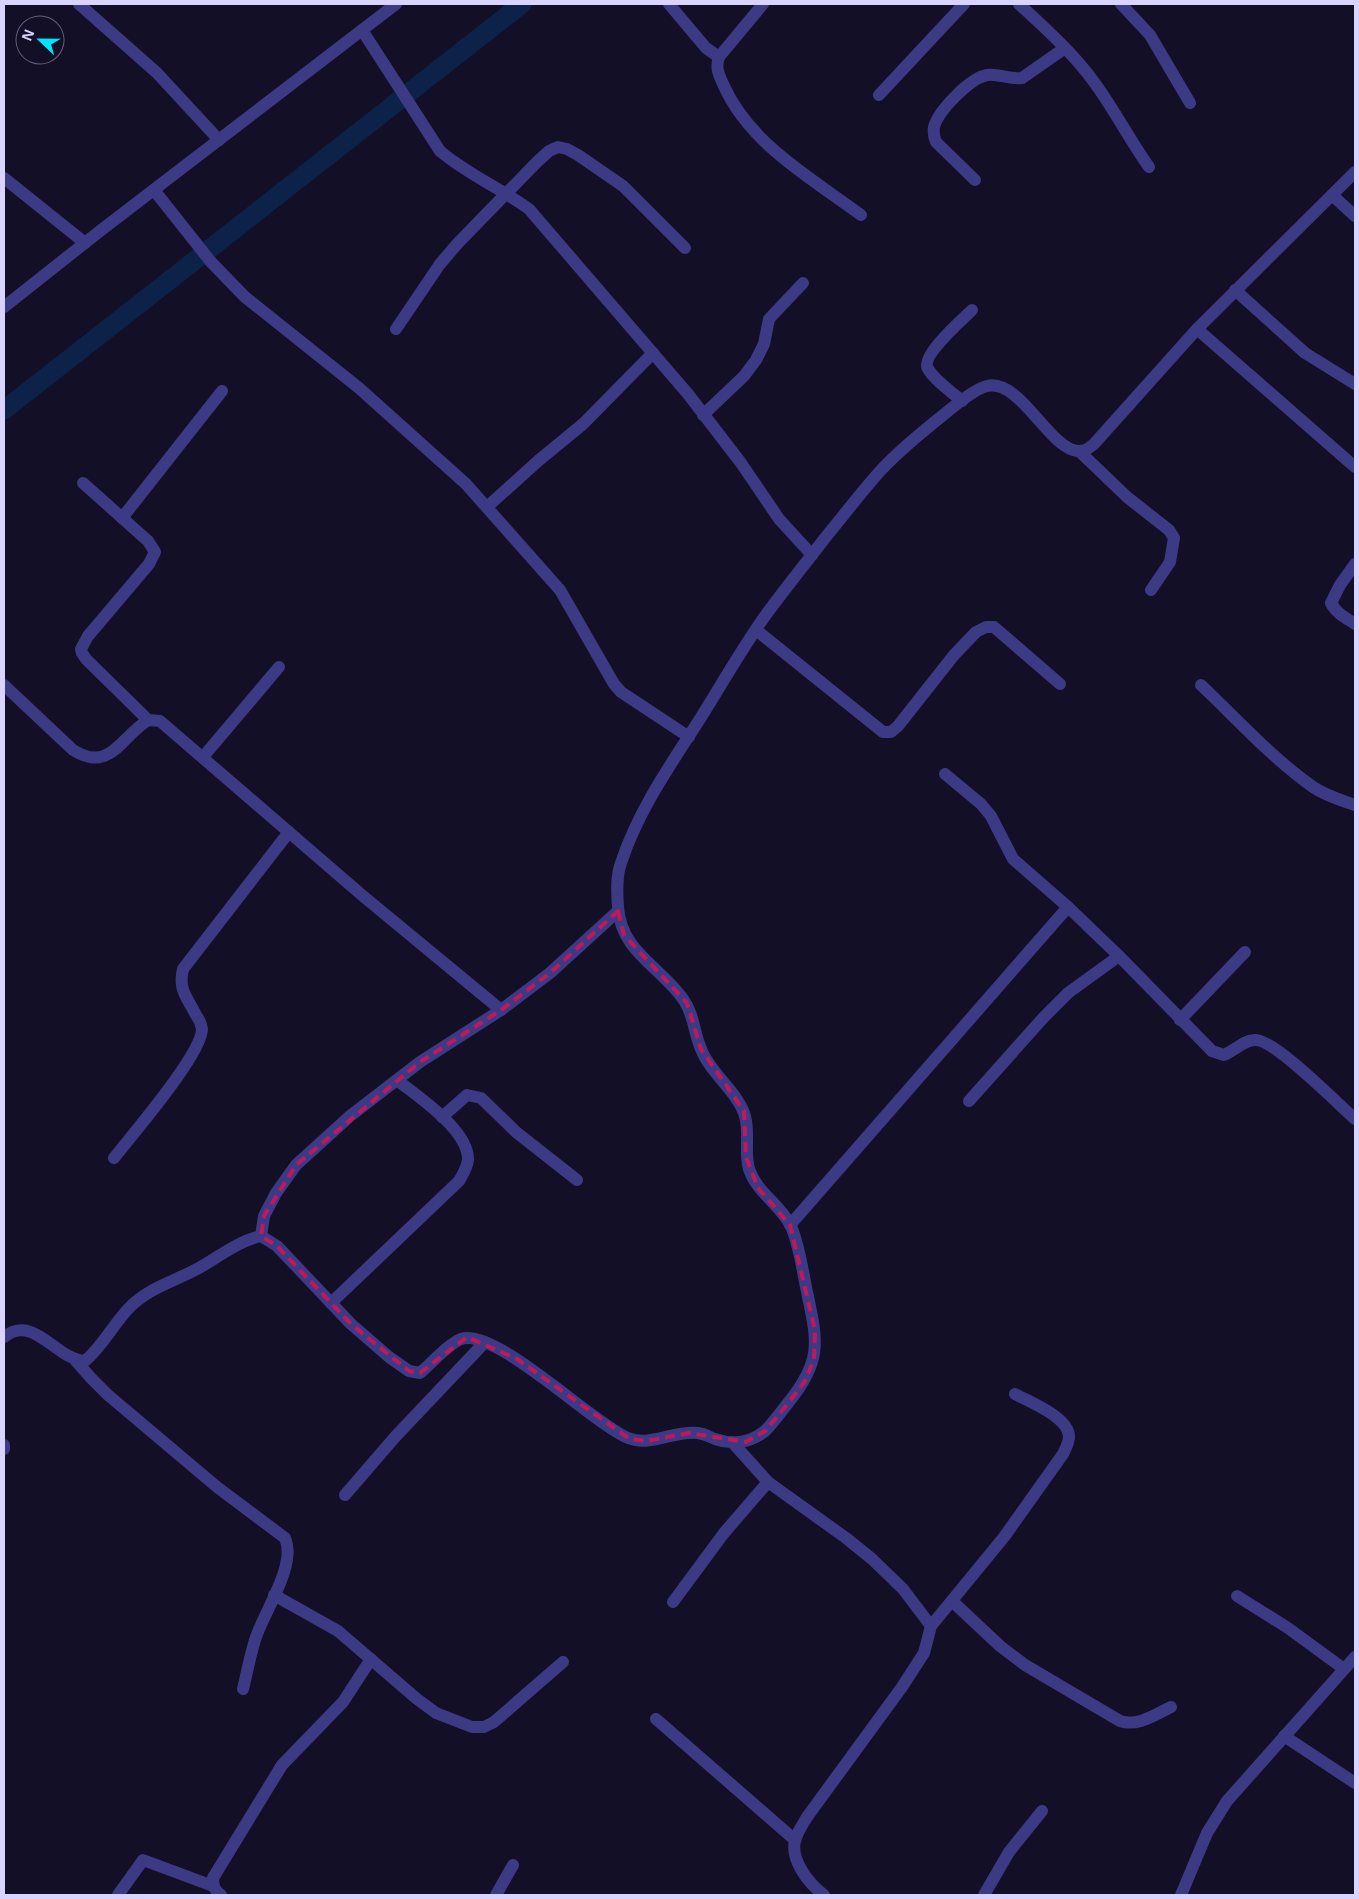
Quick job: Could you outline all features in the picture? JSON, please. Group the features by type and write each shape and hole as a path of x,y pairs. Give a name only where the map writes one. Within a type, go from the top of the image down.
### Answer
{"street":[{"path":"79,4 156,73 219,140"},
{"path":"4,308 85,243 396,4"},
{"path":"669,4 706,48 719,57"},
{"path":"763,4 719,57 716,64 718,74 728,96 744,122 761,139 861,215"},
{"path":"879,95 964,4"},
{"path":"1018,4 1065,48 1095,82 1129,139 1149,167"},
{"path":"1122,4 1150,35 1190,103"},
{"path":"362,30 440,151 456,164 508,194 528,209 704,414 779,519 812,555"},
{"path":"975,180 936,142 934,128 945,108 956,96 984,76 991,75 1014,80 1022,78 1065,48"},
{"path":"396,329 440,264 458,243 549,151 558,147 567,149 623,186 685,248"},
{"path":"76,1361 85,1361 93,1355 120,1317 154,1290 196,1269 250,1238 261,1236 276,1246 351,1324 389,1357 409,1371 420,1373 449,1347 467,1337 485,1342 517,1359 612,1429 630,1439 647,1442 667,1436 688,1433 702,1434 719,1440 746,1442 765,1431 806,1381 814,1359 815,1330 800,1258 790,1225 777,1206 758,1188 750,1172 746,1157 748,1133 744,1111 700,1049 687,1003 672,985 639,955 624,935 618,911 618,868 634,830 651,796 756,630 812,555 884,466 944,414 985,386 997,386 1007,390 1036,415 1057,440 1071,449 1079,451 1087,449 1094,444 1197,329 1355,172"},
{"path":"4,178 85,243"},
{"path":"154,190 212,262 245,298 359,388 466,484 560,590 614,684 621,692 689,737"},
{"path":"1332,195 1355,216"},
{"path":"704,414 744,376 756,360 764,344 769,319 803,283"},
{"path":"1235,290 1305,353 1355,384"},
{"path":"962,402 932,374 927,368 926,362 934,349 972,310"},
{"path":"1197,329 1355,467"},
{"path":"486,507 583,424 653,354"},
{"path":"122,518 222,392"},
{"path":"1079,451 1127,497 1169,530 1174,538 1174,549 1170,562 1151,590"},
{"path":"83,483 148,541 155,552 149,564 88,636 81,649 86,659 148,720 160,721 363,896 501,1010"},
{"path":"1355,564 1340,585 1331,603 1340,614 1355,624"},
{"path":"756,630 883,732 890,732 898,726 954,655 976,632 986,627 994,627 1060,684"},
{"path":"203,757 279,667"},
{"path":"4,685 73,750 92,759 108,755 148,720"},
{"path":"1202,685 1313,787 1332,797 1355,805"},
{"path":"945,774 980,804 990,816 1013,859 1068,907 1119,956 1212,1051 1224,1055 1254,1040 1268,1043 1298,1067 1355,1119"},
{"path":"114,1158 175,1081 202,1034 202,1025 182,990 181,979 183,969 289,832"},
{"path":"790,1225 1068,907"},
{"path":"261,1236 264,1216 276,1193 296,1165 350,1116 420,1062 501,1010 550,973 618,911"},
{"path":"1180,1020 1245,952"},
{"path":"969,1101 1068,993 1119,956"},
{"path":"331,1303 459,1181 466,1170 468,1159 466,1147 454,1127 397,1080"},
{"path":"442,1117 468,1095 482,1098 516,1132 577,1180"},
{"path":"4,1337 9,1333 20,1330 29,1331 38,1334 76,1361 108,1395 217,1487 285,1538 288,1547 286,1568 254,1641 243,1690"},
{"path":"345,1495 395,1437 485,1342"},
{"path":"824,1895 803,1873 796,1856 795,1840 807,1817 924,1653 932,1626 1004,1537 1063,1454 1068,1444 1069,1434 1059,1419 1015,1394"},
{"path":"732,1442 768,1482 872,1559 903,1589 932,1626"},
{"path":"673,1602 724,1533 768,1482"},
{"path":"274,1595 338,1631 436,1713 472,1727 484,1728 494,1722 563,1662"},
{"path":"1237,1596 1288,1628 1344,1670"},
{"path":"952,1601 1000,1646 1025,1665 1120,1721 1130,1724 1139,1722 1171,1707"},
{"path":"1181,1895 1207,1833 1228,1801 1355,1657"},
{"path":"217,1891 213,1878 282,1765 343,1702 371,1660"},
{"path":"656,1719 795,1840"},
{"path":"1284,1736 1355,1783"},
{"path":"984,1895 1009,1852 1042,1812"},
{"path":"118,1895 142,1860 217,1891"},
{"path":"496,1895 512,1865"}],"highlighted area":[{"path":"618,911 624,935 687,1003 701,1049 744,1111 746,1157 758,1188 790,1225 815,1330 814,1359 805,1381 786,1406 765,1431 746,1442 688,1433 647,1441 630,1439 517,1359 467,1337 420,1373 409,1371 351,1324 277,1246 261,1236 264,1216 296,1165 420,1062 501,1010 550,973"}],"waterway":[{"path":"4,410 522,4"}]}
